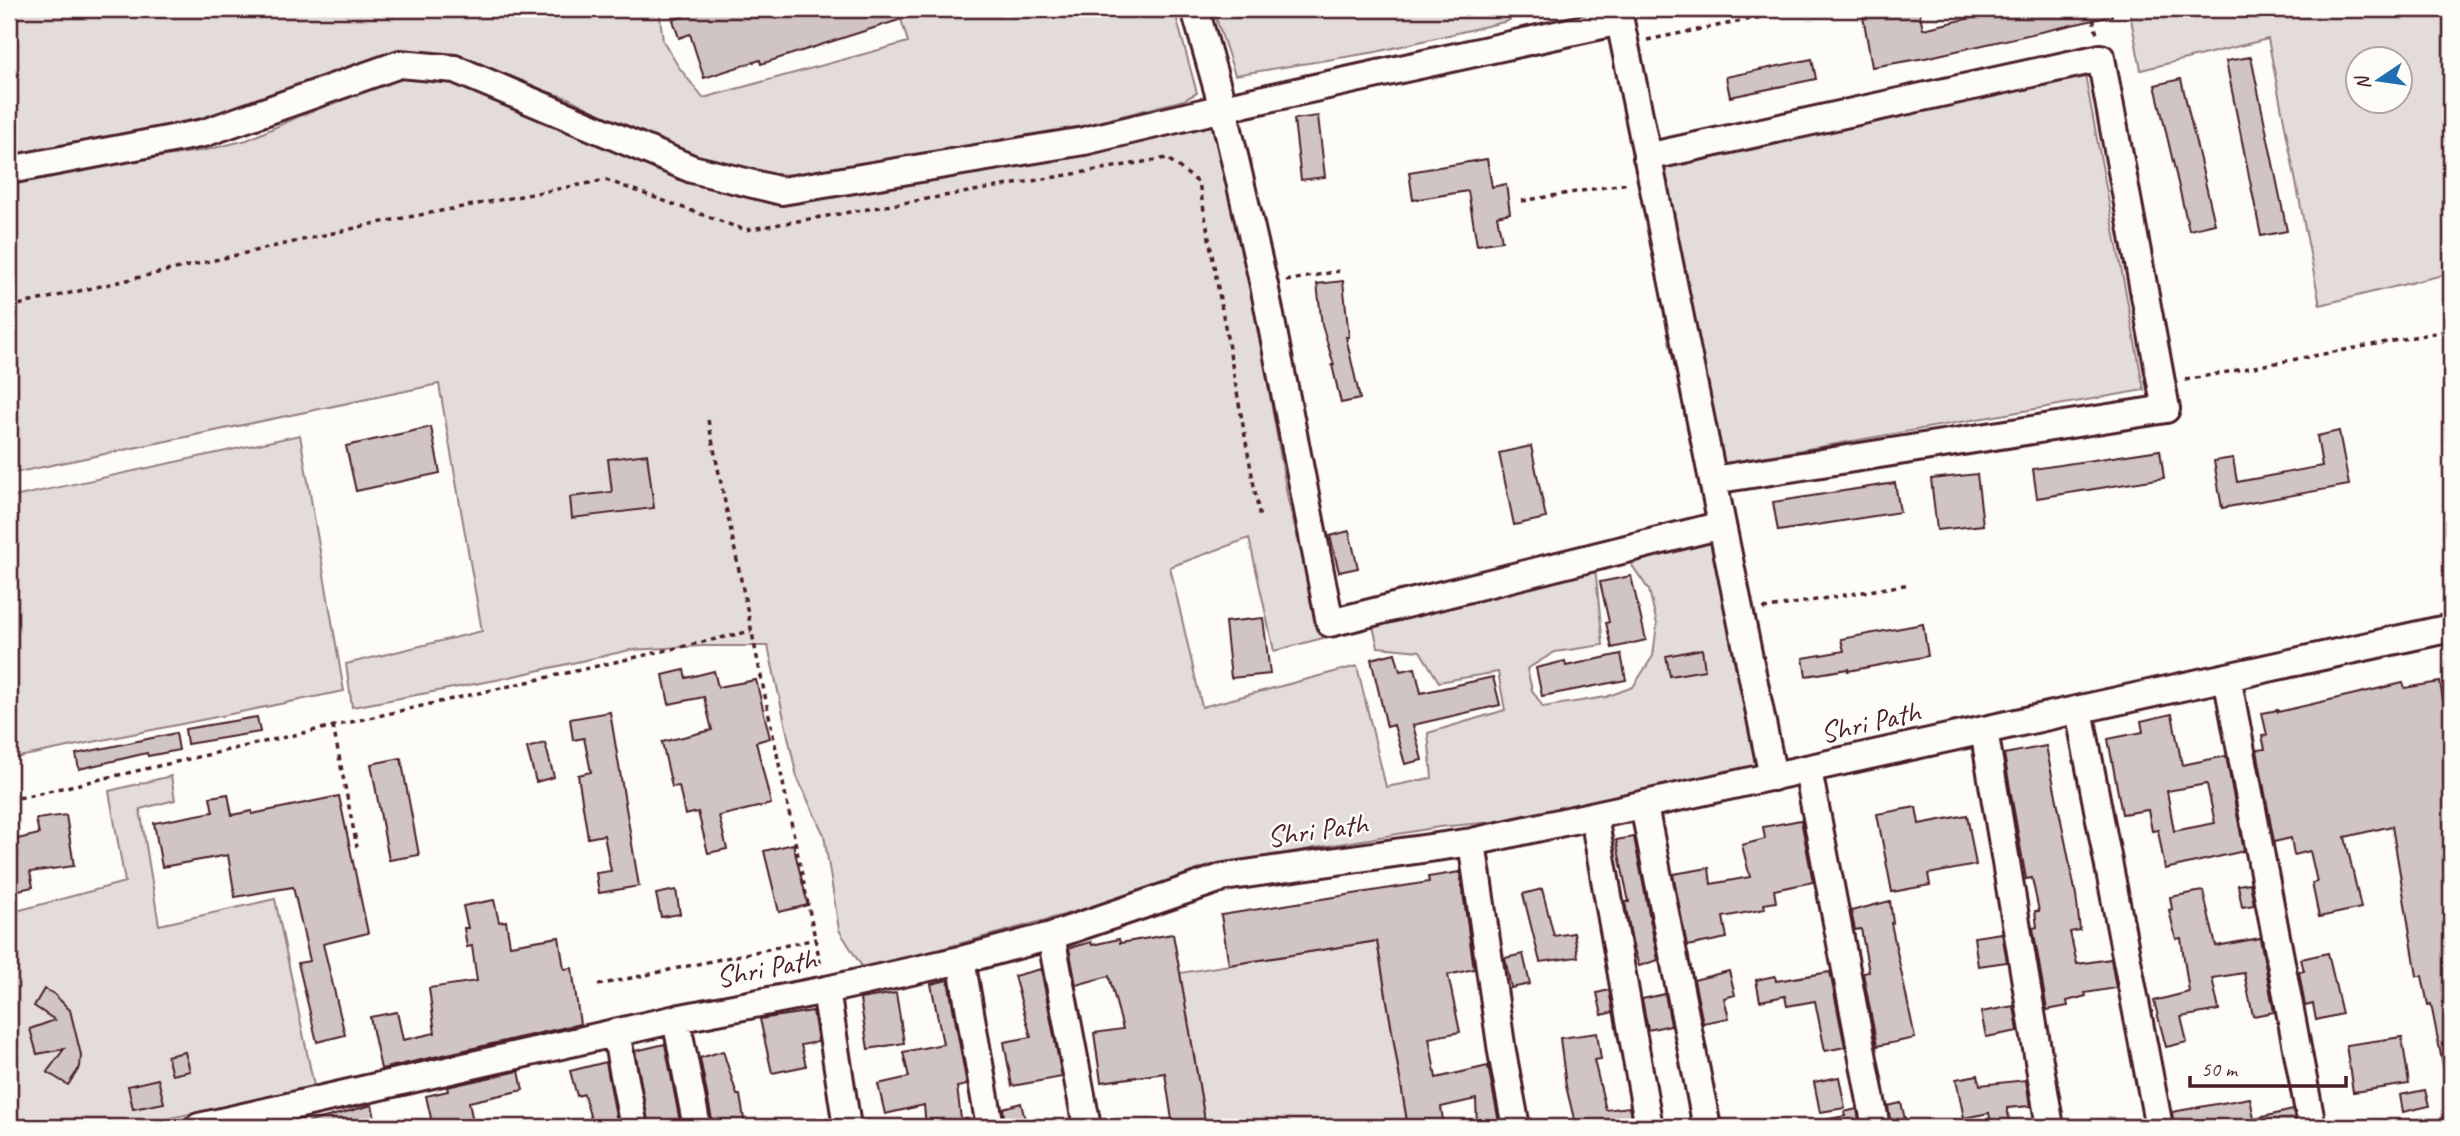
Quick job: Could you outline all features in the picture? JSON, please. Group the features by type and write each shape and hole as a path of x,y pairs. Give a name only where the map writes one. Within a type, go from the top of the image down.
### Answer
{"street":[{"path":"1195,9 1223,108 1264,285 1330,623 1722,525"},
{"path":"9,170 204,133 400,64 455,69 692,169 782,191 1084,141 1620,21 1773,777"},
{"path":"1649,168 2101,58 2166,409 1713,480"},
{"name":"Shri Path","path":"199,1127 676,1019 961,960 1051,936 1224,877 1472,842 2451,628"},
{"path":"2227,677 2312,1127"},
{"path":"2079,710 2159,1127"},
{"path":"1984,730 2050,1127"},
{"path":"1808,770 1876,1127"},
{"path":"1644,806 1707,1127"},
{"path":"1594,817 1649,1127"},
{"path":"1472,842 1502,1052 1516,1127"},
{"path":"1051,936 1087,1127"},
{"path":"961,960 990,1127"},
{"path":"826,990 847,1127"},
{"path":"676,1019 697,1127"},
{"path":"615,1033 634,1127"}],"path":[{"path":"1625,45 1801,9"},
{"path":"9,307 377,223 606,180 745,230 1167,158 1199,183 1260,519"},
{"path":"1522,201 1649,168"},
{"path":"1264,285 1339,271"},
{"path":"2162,384 2451,330"},
{"path":"708,420 826,990"},
{"path":"1740,613 1910,584"},
{"path":"9,800 751,631"},
{"path":"333,726 357,847"},
{"path":"598,985 816,940"}],"shaded area":[{"path":"9,9 659,9 663,41 703,98 908,42 898,9 1174,9 1197,93 1184,100 1016,143 802,175 746,173 637,133 568,98 453,62 196,125 9,159"},
{"path":"1213,9 1522,9 1508,21 1376,52 1235,75"},
{"path":"2129,9 2451,9 2451,273 2320,305 2268,39 2141,70"},
{"path":"393,74 455,77 554,115 694,183 778,200 1027,160 1223,123 1288,500 1323,638 1274,651 1249,538 1170,567 1202,707 1357,666 1386,787 1432,778 1428,733 1505,710 1498,672 1439,682 1420,651 1378,647 1372,622 1595,567 1603,645 1555,652 1527,669 1532,690 1543,707 1606,697 1633,687 1653,656 1657,624 1649,590 1627,558 1709,536 1757,769 1637,791 1515,820 1439,827 1214,865 1096,906 864,970 839,930 824,835 797,777 768,646 630,650 496,680 352,707 346,664 482,631 439,384 9,474 9,180 206,150 247,140"},
{"path":"2085,75 2144,390 1721,464 1656,163"},
{"path":"300,435 344,691 9,759 9,498"},
{"path":"171,776 175,800 140,809 159,925 275,899 314,1086 131,1127 9,1127 9,913 125,882 109,791"},
{"path":"1377,941 1408,1127 1206,1127 1180,973"}],"building":[{"path":"682,9 923,9 924,12 761,64 760,60 704,78 690,34 679,38 673,20 684,16"},
{"path":"1919,9 1923,29 2010,9 2111,9 2112,16 1925,58 1872,67 1863,16"},
{"path":"2251,57 2287,231 2261,236 2226,61"},
{"path":"1812,59 1816,79 1730,97 1726,77"},
{"path":"2181,79 2215,224 2189,230 2155,85"},
{"path":"1318,116 1325,177 1301,180 1294,119"},
{"path":"1487,159 1492,187 1506,184 1510,213 1497,216 1502,241 1477,245 1468,191 1413,200 1409,172"},
{"path":"1343,281 1349,337 1346,337 1360,399 1341,403 1334,365 1322,325 1317,284"},
{"path":"431,427 440,473 356,491 346,446"},
{"path":"2339,431 2349,485 2222,508 2214,461 2233,458 2237,482 2322,466 2317,436"},
{"path":"1531,446 1546,518 1514,525 1499,453"},
{"path":"2160,450 2164,478 2037,498 2033,469"},
{"path":"647,454 654,508 572,518 570,497 612,492 608,459"},
{"path":"1977,474 1983,525 1937,530 1931,479"},
{"path":"1895,483 1900,512 1778,531 1773,502"},
{"path":"1349,531 1358,568 1339,572 1330,536"},
{"path":"1631,576 1646,640 1612,648 1600,582"},
{"path":"1263,618 1270,674 1231,678 1225,622"},
{"path":"1923,624 1928,656 1806,676 1803,658 1844,651 1841,639"},
{"path":"1702,649 1705,670 1670,676 1666,656"},
{"path":"1395,653 1400,671 1415,668 1421,693 1493,677 1500,705 1413,725 1422,760 1405,764 1394,725 1387,727 1371,659"},
{"path":"1621,654 1626,680 1542,696 1536,668 1565,661 1566,666"},
{"path":"684,670 686,678 714,671 718,687 756,680 770,738 756,742 771,804 719,816 727,849 708,853 698,812 685,815 679,786 672,787 662,742 712,730 704,697 669,704 663,675"},
{"path":"2440,682 2443,700 2451,698 2451,1066 2443,1066 2431,1004 2428,1005 2422,976 2417,976 2392,826 2345,837 2361,908 2319,917 2312,883 2317,882 2310,851 2294,855 2291,838 2274,842 2257,750 2265,749 2262,736 2267,735 2262,713 2278,712 2403,683 2405,688"},
{"path":"610,712 639,886 599,893 596,873 611,871 604,835 588,838 578,775 591,772 584,738 573,740 570,719"},
{"path":"2172,714 2182,765 2226,756 2244,851 2165,869 2158,830 2152,831 2148,810 2122,814 2108,739 2143,732 2141,721","holes":["2207,784 2215,823 2174,831 2167,791"]},
{"path":"257,717 260,732 187,744 185,729"},
{"path":"176,733 179,750 148,756 147,753 79,769 76,754"},
{"path":"545,743 554,777 536,782 527,748"},
{"path":"2046,746 2076,895 2080,930 2070,932 2077,964 2111,959 2116,988 2085,993 2086,996 2067,1001 2068,1006 2047,1010 2033,928 2037,927 2035,911 2039,911 2032,878 2026,879 2004,754"},
{"path":"401,758 419,855 389,860 371,764"},
{"path":"228,794 232,815 252,811 252,814 339,796 368,933 323,944 345,1035 317,1042 298,963 310,961 293,887 235,897 228,855 162,867 154,823 213,812 210,797"},
{"path":"1916,807 1919,824 1967,815 1976,865 1928,874 1930,885 1892,892 1877,814"},
{"path":"66,815 74,866 30,872 33,887 9,892 9,841 39,834 36,819"},
{"path":"1801,820 1813,882 1774,890 1776,902 1764,904 1765,909 1723,917 1727,938 1687,946 1673,874 1709,868 1711,884 1750,877 1742,845 1765,839 1763,827"},
{"path":"1634,837 1658,960 1639,966 1632,942 1625,902 1629,902 1616,840"},
{"path":"793,844 808,905 779,912 764,851"},
{"path":"1460,872 1474,969 1448,975 1460,1032 1429,1038 1436,1078 1488,1066 1500,1127 1477,1127 1476,1099 1441,1107 1444,1127 1408,1127 1377,941 1229,965 1221,915 1429,882 1428,877"},
{"path":"2250,883 2254,905 2242,907 2238,885"},
{"path":"1542,889 1554,936 1574,933 1578,957 1540,962 1523,894"},
{"path":"676,890 680,914 661,917 656,894"},
{"path":"2203,891 2216,946 2260,938 2274,1012 2253,1016 2244,973 2212,978 2219,1010 2181,1017 2187,1042 2166,1047 2154,1001 2189,992 2181,938 2176,939 2169,910 2172,909 2170,897"},
{"path":"494,900 499,922 506,921 510,945 559,937 564,969 572,968 580,1024 381,1069 370,1017 397,1012 403,1040 435,1033 429,988 477,981 472,946 467,947 464,928 468,928 463,906"},
{"path":"1890,901 1891,923 1915,1038 1877,1046 1863,973 1869,972 1861,929 1855,930 1851,911"},
{"path":"2002,933 2007,962 1978,966 1974,937"},
{"path":"1173,934 1206,1127 1173,1127 1165,1073 1101,1082 1094,1033 1123,1029 1109,976 1076,985 1069,948 1091,942 1092,945 1119,939 1120,943"},
{"path":"2328,953 2342,1014 2316,1020 2313,1004 2305,1006 2299,972 2304,971 2301,959"},
{"path":"1523,954 1530,984 1511,988 1505,958"},
{"path":"1041,969 1062,1077 1012,1086 1004,1042 1031,1037 1014,976"},
{"path":"1729,971 1735,995 1724,998 1729,1018 1703,1023 1694,980"},
{"path":"1830,972 1845,1047 1825,1051 1815,1001 1787,1006 1785,996 1760,1001 1756,980 1775,976 1776,981"},
{"path":"948,980 967,1085 957,1087 962,1127 926,1127 924,1105 885,1114 878,1084 909,1077 903,1052 943,1044 931,984"},
{"path":"44,989 53,993 70,1010 81,1055 80,1067 68,1085 47,1072 64,1049 37,1054 30,1029 55,1020 34,1006"},
{"path":"1609,990 1613,1012 1602,1015 1597,993"},
{"path":"896,993 904,1043 868,1049 860,999"},
{"path":"1665,994 1671,1025 1648,1030 1642,999"},
{"path":"2014,1006 2018,1031 1986,1037 1981,1012"},
{"path":"813,1011 818,1042 801,1045 806,1066 772,1073 760,1019"},
{"path":"1597,1033 1601,1059 1594,1060 1606,1110 1629,1107 1633,1127 1616,1127 1616,1122 1597,1127 1576,1127 1566,1086 1560,1038"},
{"path":"2402,1037 2409,1084 2353,1092 2346,1045"},
{"path":"665,1044 681,1127 649,1127 635,1051"},
{"path":"723,1051 737,1095 740,1095 745,1125 714,1127 700,1058"},
{"path":"185,1052 190,1071 172,1075 167,1056"},
{"path":"606,1062 618,1127 593,1127 584,1094 577,1096 570,1071"},
{"path":"519,1071 523,1090 469,1102 474,1127 433,1127 426,1096 448,1091 447,1087"},
{"path":"1978,1075 1980,1085 2026,1080 2030,1106 2007,1108 2011,1127 1992,1127 1989,1113 1964,1118 1956,1079"},
{"path":"1839,1077 1845,1108 1820,1112 1814,1082"},
{"path":"158,1079 164,1103 133,1109 128,1086"},
{"path":"2425,1090 2429,1106 2403,1112 2400,1095"},
{"path":"2250,1098 2254,1119 2293,1110 2296,1127 2174,1127 2172,1112"},
{"path":"1021,1103 1026,1124 1005,1127 1003,1108"},
{"path":"1901,1103 1907,1127 1891,1127 1888,1106"},
{"path":"372,1105 377,1127 310,1127 309,1122"},
{"path":"1857,1109 1860,1127 1825,1127 1824,1120 1845,1116 1844,1112"}]}
